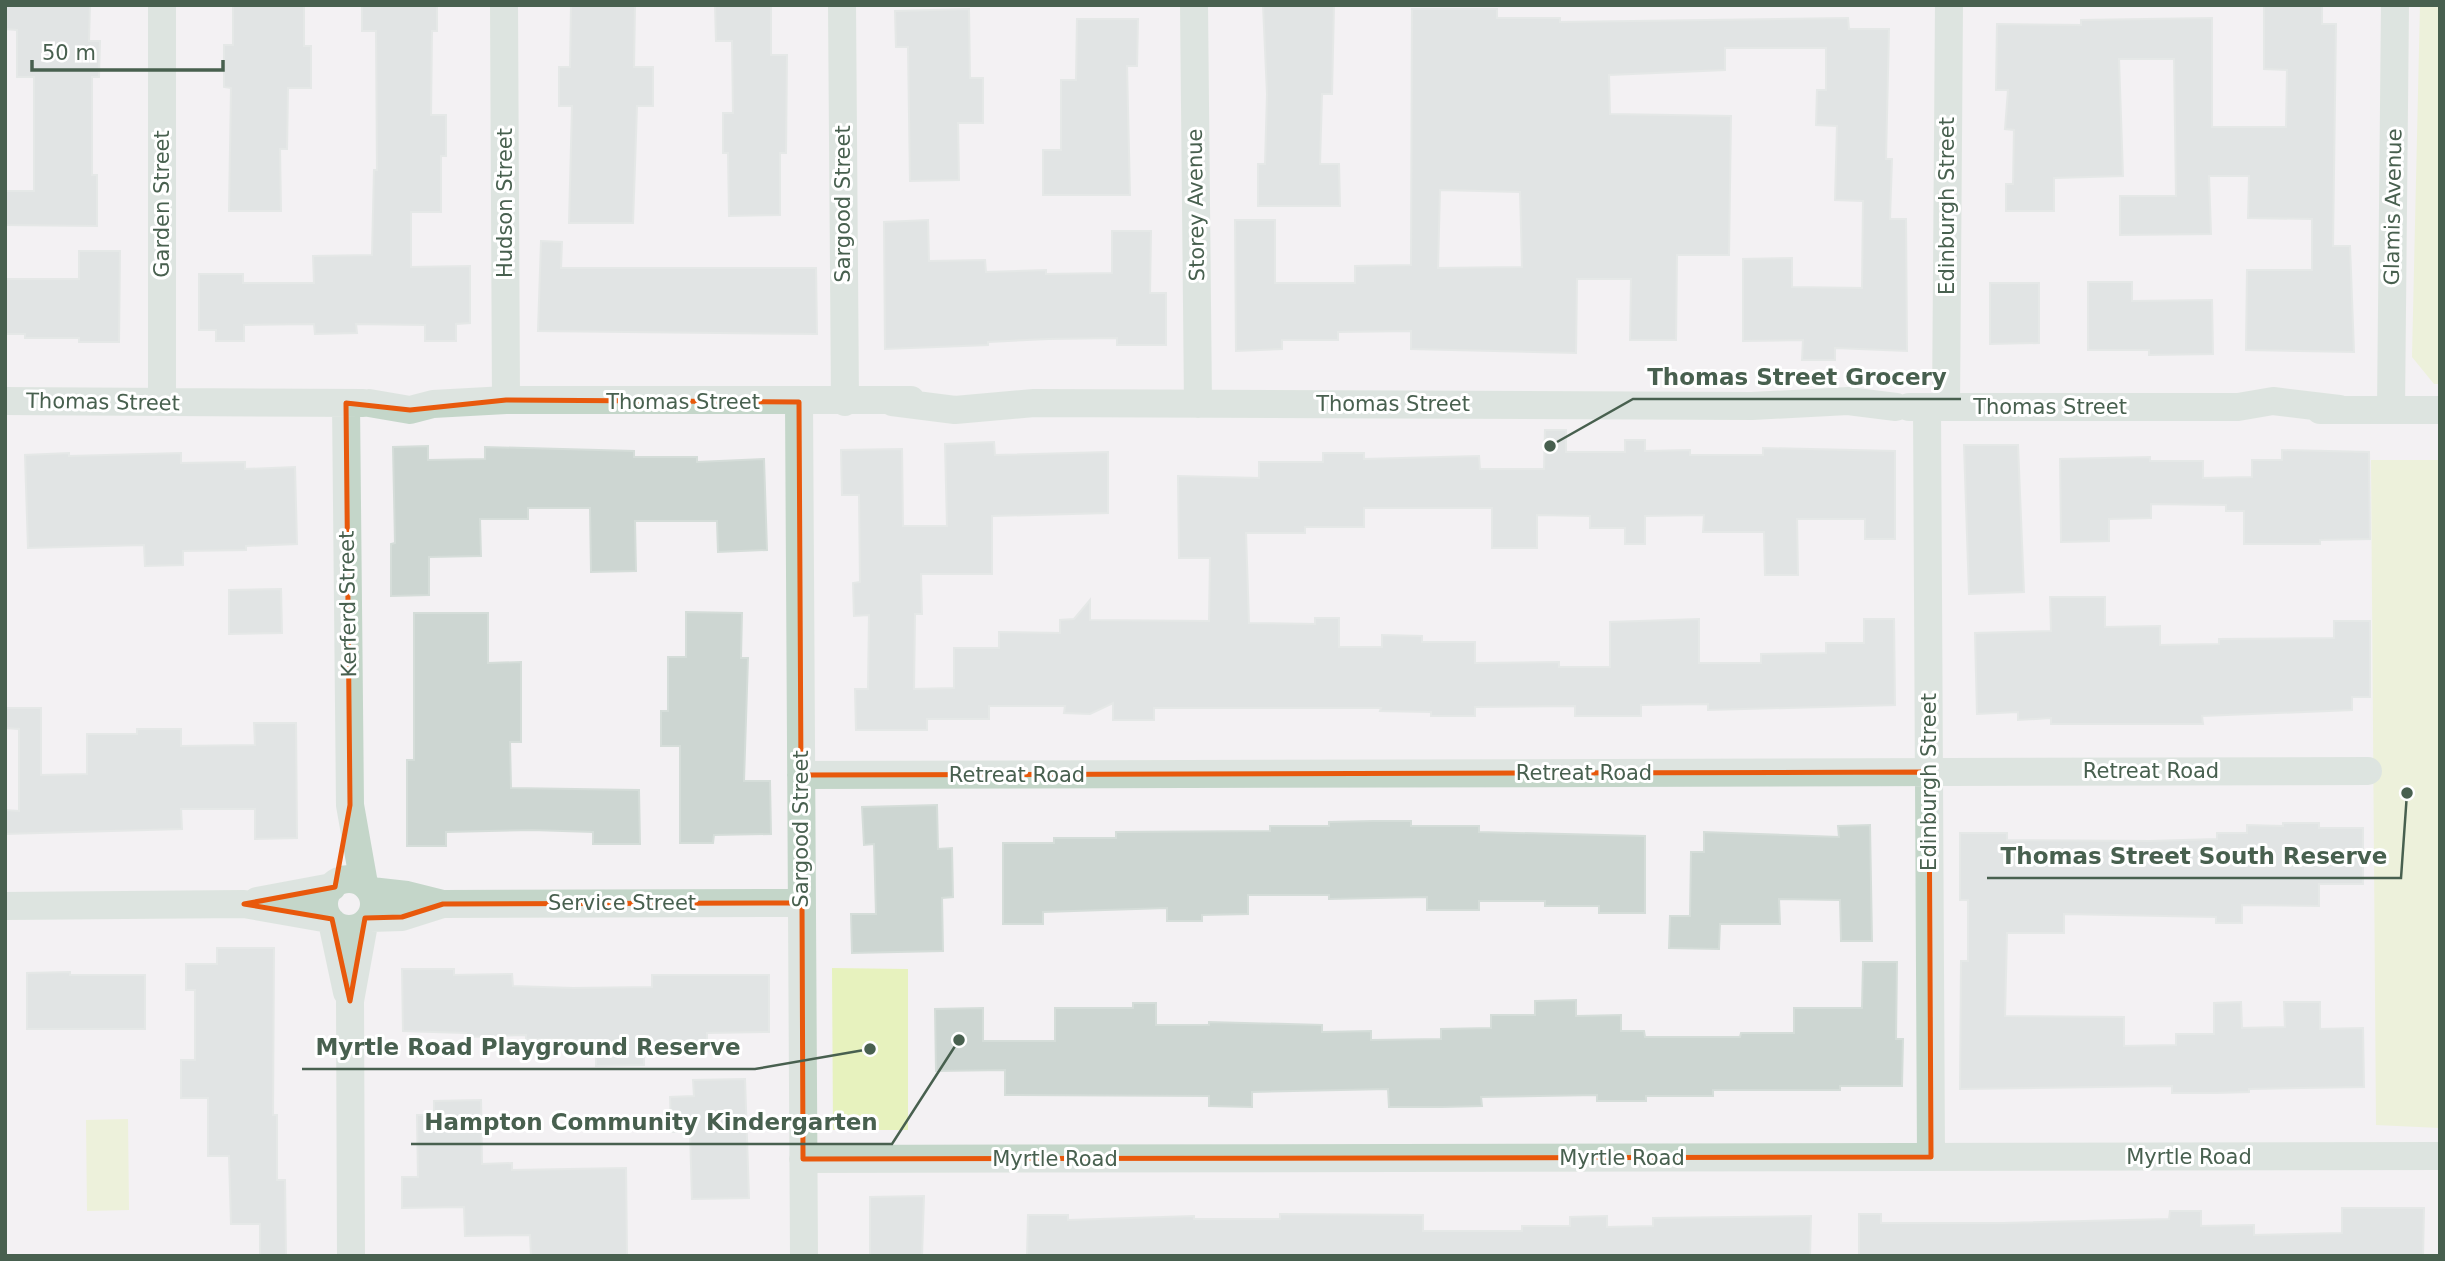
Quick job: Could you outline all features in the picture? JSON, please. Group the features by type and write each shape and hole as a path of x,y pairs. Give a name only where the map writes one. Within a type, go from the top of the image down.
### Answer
{"street":[{"name":"Garden Street","path":"162,5 162,402"},
{"name":"Hudson Street","path":"504,5 506,400"},
{"name":"Sargood Street","path":"842,5 845,402"},
{"name":"Storey Avenue","path":"1194,5 1198,404"},
{"name":"Edinburgh Street","path":"1931,1157 1929,772 1948,5"},
{"name":"Glamis Avenue","path":"2391,410 2395,5"},
{"name":"Thomas Street","path":"5,401 358,403 434,393 474,401 892,402 980,396 1034,403 1752,406 1835,414 1896,407 2238,407 2273,401 2339,409 2440,410"},
{"name":"Sargood Street","path":"799,402 804,1256"},
{"name":"Kerferd Street","path":"334,886 349,805 358,403"},
{"name":"Retreat Road","path":"801,775 2368,771"},
{"name":"Kerferd Street","path":"349,805 367,905 350,1001 351,1256"},
{"path":"5,906 244,904 334,886 350,880 367,905 351,929 331,920 244,904"},
{"path":"331,920 325,899 334,886"},
{"name":"Service Street","path":"367,905 407,895 443,904 802,903"},
{"name":"Kerferd Street","path":"331,920 350,1001"},
{"name":"Myrtle Road","path":"803,1159 2440,1156"}],"highlighted area":[{"path":"506,400 799,402 801,775 1929,772 1931,1157 803,1159 802,903 443,904 402,917 365,918 350,1001 332,919 244,904 335,887 350,805 346,403 410,410"}],"green space":[{"path":"2420,5 2440,5 2440,384 2434,384 2412,357"},
{"path":"2371,460 2440,460 2440,1128 2376,1125"},
{"path":"832,968 908,969 908,1130 833,1130"},
{"path":"128,1119 129,1210 87,1211 86,1120"}],"building":[{"path":"5,5 90,5 89,41 100,41 99,77 92,77 92,175 97,175 97,226 5,225 5,191 34,191 34,77 17,77 17,30 5,29"},
{"path":"233,5 304,5 304,46 311,46 311,88 288,88 287,149 280,149 281,211 229,211 231,88 224,87 224,45 233,45"},
{"path":"362,5 437,5 437,31 432,31 431,115 446,115 446,156 441,156 441,212 411,212 411,267 470,266 470,323 456,324 456,341 425,341 425,325 356,324 357,333 315,334 314,324 244,325 244,341 216,341 216,330 199,330 199,274 243,274 243,283 314,283 313,256 372,255 374,170 377,170 376,31 362,31"},
{"path":"571,5 635,5 634,67 653,67 653,106 637,106 633,223 569,223 572,106 559,106 559,67 570,67"},
{"path":"715,5 771,5 771,55 787,55 786,153 780,153 780,215 729,216 728,153 723,153 723,113 733,113 732,41 716,41"},
{"path":"1263,5 1334,5 1332,94 1322,94 1320,164 1339,164 1340,206 1258,206 1258,164 1265,164 1267,94"},
{"path":"2264,5 2322,5 2322,24 2336,24 2333,246 2350,246 2354,352 2246,350 2247,270 2312,270 2312,219 2248,218 2249,176 2209,176 2211,234 2120,235 2120,196 2176,196 2174,59 2119,59 2123,176 2054,178 2054,211 2006,211 2006,184 2013,184 2014,130 2005,129 2008,90 1996,90 1997,24 2081,25 2081,20 2212,18 2212,127 2286,127 2287,70 2264,69"},
{"path":"969,9 970,78 983,78 983,123 958,123 959,180 910,181 908,47 896,47 895,11"},
{"path":"1412,9 1497,9 1497,18 1560,18 1560,22 1848,18 1849,29 1889,29 1886,159 1892,159 1890,219 1906,219 1907,351 1835,348 1835,360 1802,360 1803,340 1743,341 1743,259 1792,258 1792,287 1862,288 1863,201 1835,200 1837,126 1816,125 1817,90 1826,90 1826,48 1725,48 1725,70 1609,75 1610,114 1731,116 1729,255 1677,255 1676,340 1630,340 1631,279 1577,279 1576,353 1411,349 1411,331 1338,332 1338,340 1282,340 1282,349 1236,351 1235,220 1275,220 1275,283 1355,283 1355,266 1411,265","holes":["1440,190 1520,192 1522,267 1438,268"]},
{"path":"1077,19 1138,19 1137,66 1127,66 1130,195 1043,195 1043,150 1061,150 1061,80 1076,80"},
{"path":"928,220 929,261 985,260 986,272 1046,270 1046,274 1112,273 1112,231 1151,231 1150,293 1166,293 1166,345 1117,345 1117,338 1048,339 988,342 988,345 885,349 884,222"},
{"path":"541,241 562,242 561,268 816,268 817,334 538,331"},
{"path":"79,251 120,251 119,342 79,342 79,338 25,338 25,334 5,334 5,279 79,279"},
{"path":"2088,282 2132,282 2132,301 2212,300 2213,354 2149,355 2149,350 2088,350"},
{"path":"1990,283 2039,283 2039,343 1990,344"},
{"path":"1545,430 1566,430 1566,452 1625,452 1625,440 1645,440 1645,451 1690,450 1690,455 1763,455 1763,448 1895,451 1895,539 1865,539 1865,519 1797,519 1798,575 1765,575 1764,532 1703,532 1704,515 1645,516 1645,544 1625,544 1625,528 1590,528 1590,516 1537,515 1537,548 1492,548 1492,508 1364,508 1364,527 1305,527 1305,533 1246,533 1249,623 1315,624 1315,618 1339,618 1339,647 1382,647 1382,635 1422,636 1422,642 1475,642 1475,663 1559,662 1559,667 1610,667 1610,622 1699,619 1699,663 1761,663 1761,654 1826,653 1826,643 1864,643 1864,619 1894,619 1895,705 1708,710 1708,704 1641,705 1641,716 1575,716 1575,706 1475,707 1475,716 1431,716 1431,712 1380,711 1381,708 1154,708 1154,720 1113,720 1113,703 1090,714 1064,713 1065,706 989,706 989,719 927,719 927,730 856,730 855,689 868,689 869,615 854,616 853,583 860,582 859,495 842,495 841,450 902,449 903,526 947,526 945,444 994,442 995,455 1108,452 1108,513 992,516 992,574 921,574 922,614 915,614 914,689 954,688 954,648 999,648 999,632 1060,633 1060,620 1074,619 1090,600 1090,620 1209,621 1210,558 1179,558 1178,476 1259,478 1259,462 1323,462 1323,453 1364,453 1364,459 1479,456 1480,469 1544,469"},
{"path":"1964,445 2018,445 2024,592 1969,594"},
{"path":"428,446 428,460 485,459 485,447 634,451 634,457 697,457 697,462 764,459 767,550 718,552 717,521 635,521 636,571 591,572 590,508 528,508 528,519 480,519 481,556 429,557 429,595 391,596 391,544 395,543 393,447"},
{"path":"2282,450 2369,452 2370,539 2320,540 2320,544 2244,544 2244,511 2226,511 2226,505 2151,504 2151,518 2109,519 2109,541 2061,542 2060,459 2150,457 2150,461 2203,461 2203,478 2252,477 2252,460 2282,460"},
{"path":"69,453 69,456 181,453 181,463 245,462 245,469 295,467 297,544 246,546 246,550 183,551 183,565 145,566 144,545 28,548 25,455"},
{"path":"281,589 282,633 229,634 229,590"},
{"path":"2050,597 2105,597 2105,627 2160,626 2160,645 2219,644 2219,639 2334,638 2334,621 2370,621 2370,697 2352,697 2352,710 2202,716 2203,724 2051,724 2051,718 2018,720 2018,712 1977,714 1975,633 2051,631"},
{"path":"686,612 742,613 741,658 748,658 744,781 770,781 771,834 714,835 713,843 680,843 680,746 661,746 661,711 668,711 668,657 686,657"},
{"path":"414,613 488,613 488,663 521,662 521,742 510,742 511,788 639,790 640,844 593,844 593,832 532,830 446,832 446,846 407,846 407,760 414,760"},
{"path":"5,708 41,708 41,775 87,774 87,734 137,734 137,729 181,729 181,746 255,745 254,723 296,723 297,838 255,839 255,809 181,809 182,829 5,834 5,810 19,811 19,729 5,728"},
{"path":"937,805 938,849 952,848 953,897 942,898 943,951 852,953 851,914 876,914 874,844 864,845 862,807"},
{"path":"1411,821 1411,826 1479,826 1479,832 1645,836 1645,913 1599,913 1599,906 1545,906 1545,901 1479,901 1479,910 1427,910 1427,897 1329,899 1329,895 1248,895 1248,914 1202,915 1202,921 1167,921 1167,908 1043,912 1043,924 1003,924 1003,843 1054,843 1054,838 1116,838 1116,832 1270,831 1270,826"},
{"path":"2283,823 2319,823 2319,828 2363,828 2363,884 2319,884 2319,906 2242,905 2242,923 2216,923 2216,917 2064,914 2064,933 2007,933 2005,1016 2124,1017 2124,1046 2176,1045 2176,1034 2214,1034 2214,1003 2241,1002 2242,1028 2285,1027 2284,1002 2320,1002 2320,1029 2363,1028 2364,1087 2249,1089 2249,1092 2216,1093 2172,1093 2172,1086 1960,1089 1961,961 1968,961 1968,900 1960,900 1960,833 2007,833 2007,840 2217,839 2217,833 2247,833 2247,825 2283,826"},
{"path":"1870,825 1872,941 1841,941 1840,900 1779,899 1780,924 1720,924 1719,949 1669,948 1670,916 1690,916 1691,852 1704,852 1704,832 1839,837 1838,826"},
{"path":"217,948 274,948 273,1115 277,1115 277,1180 285,1180 286,1256 260,1256 260,1224 231,1224 229,1156 208,1156 208,1098 181,1098 181,1060 195,1060 195,990 186,990 186,964 217,964"},
{"path":"1863,962 1897,962 1896,1039 1903,1039 1902,1086 1840,1086 1840,1090 1713,1090 1713,1096 1646,1096 1646,1101 1597,1101 1597,1095 1481,1097 1482,1106 1442,1107 1389,1107 1388,1089 1252,1092 1252,1107 1209,1106 1209,1096 1005,1095 1005,1070 936,1071 935,1009 983,1008 983,1041 1055,1041 1055,1008 1133,1008 1133,1003 1156,1003 1156,1025 1209,1025 1209,1022 1322,1025 1322,1032 1371,1031 1371,1040 1441,1039 1441,1029 1491,1028 1491,1015 1535,1015 1535,1001 1576,1000 1576,1016 1621,1015 1621,1031 1644,1031 1645,1037 1740,1037 1741,1033 1794,1033 1794,1008 1862,1008"},
{"path":"402,969 454,969 454,975 512,974 513,986 573,988 652,987 652,975 769,975 769,1032 707,1033 707,1051 644,1051 644,1065 596,1066 596,1040 526,1039 526,1035 466,1037 466,1033 403,1031"},
{"path":"70,972 70,975 145,975 145,1029 27,1029 27,973"},
{"path":"745,1079 749,1198 692,1199 690,1132 671,1132 670,1097 694,1096 693,1080"},
{"path":"481,1100 482,1164 512,1163 512,1170 626,1168 627,1256 531,1256 530,1235 465,1236 464,1207 402,1208 402,1177 418,1177 417,1115 434,1115 434,1101"},
{"path":"924,1196 922,1256 870,1256 870,1197"},
{"path":"2342,1208 2424,1208 2423,1256 1859,1256 1859,1214 1881,1214 1881,1223 2004,1223 2169,1219 2170,1211 2201,1211 2201,1226 2254,1225 2254,1235 2342,1233"},
{"path":"1280,1214 1423,1215 1423,1231 1522,1231 1522,1226 1570,1226 1570,1217 1607,1216 1607,1227 1653,1226 1653,1218 1811,1216 1810,1256 1027,1256 1028,1215 1068,1215 1068,1220 1194,1216 1194,1219 1280,1219"}],"place":[{"name":"Thomas Street Grocery","path":"1550,446"},
{"name":"Thomas Street South Reserve","path":"2407,793"},
{"name":"Hampton Community Kindergarten","path":"959,1040"},
{"name":"Myrtle Road Playground Reserve","path":"870,1049"}]}
